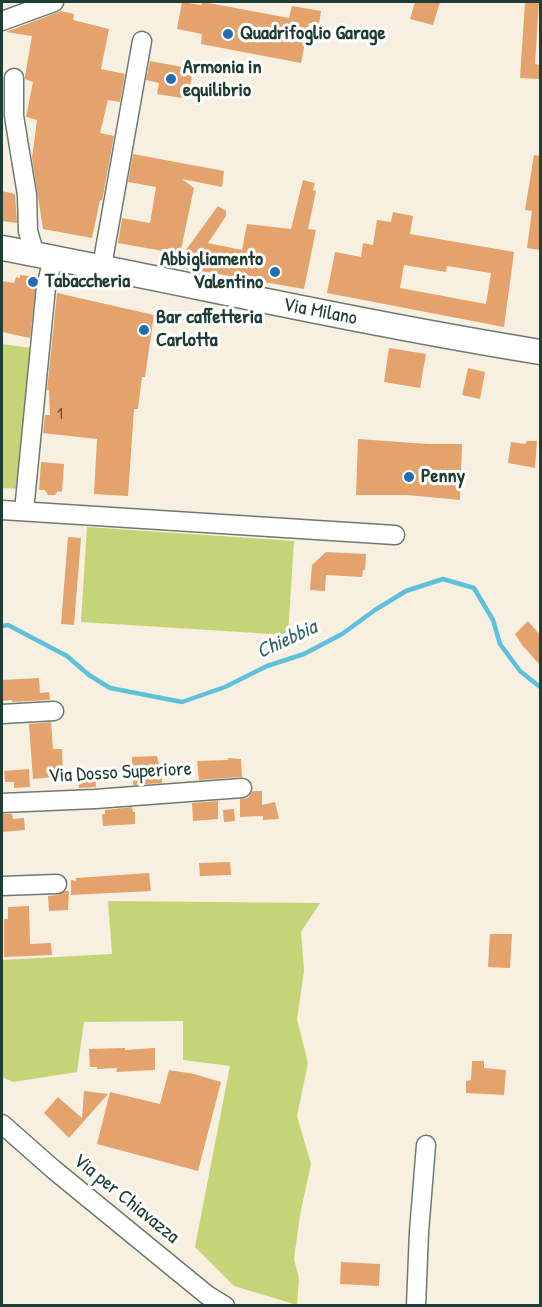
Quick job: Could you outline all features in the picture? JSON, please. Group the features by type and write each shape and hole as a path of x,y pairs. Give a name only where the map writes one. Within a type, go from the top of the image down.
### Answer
{"main road":[{"name":"Via Milano","path":"2,248 102,266 291,307 540,352"}],"street":[{"path":"2,21 54,2"},
{"path":"102,266 142,41"},
{"path":"14,78 14,116 27,195 28,231 44,256 46,287 24,511"},
{"path":"2,510 395,535"},
{"path":"2,714 54,711"},
{"name":"Via Dosso Superiore","path":"2,802 242,788"},
{"path":"2,886 57,884"},
{"name":"Via per Chiavazza","path":"2,1124 53,1169 207,1295 225,1305"},
{"path":"416,1305 426,1145"}],"green space":[{"path":"2,344 31,348 20,489 2,488"},
{"path":"87,527 294,541 288,635 81,622"},
{"path":"108,901 320,903 301,932 304,971 297,1019 308,1063 297,1116 311,1164 300,1215 294,1259 299,1278 297,1305 234,1286 195,1247 230,1066 183,1060 183,1021 84,1022 77,1072 13,1082 2,1077 2,960 112,954"}],"building":[{"path":"182,2 201,5 203,2 289,18 292,6 321,11 319,24 309,23 301,63 201,44 202,34 177,29"},
{"path":"415,2 440,2 433,25 410,19"},
{"path":"525,2 539,2 535,64 540,65 540,79 520,78"},
{"path":"61,11 74,14 73,20 109,29 101,69 125,74 120,102 108,100 100,133 114,136 102,201 100,200 92,238 43,229 32,158 37,120 26,117 33,82 25,79 32,36 6,32"},
{"path":"150,61 193,69 188,99 157,94 159,83 146,80"},
{"path":"133,154 224,171 222,187 182,179 194,188 180,254 118,243 122,218 150,223 156,187 128,182"},
{"path":"534,155 540,156 540,250 527,248 532,211 525,210"},
{"path":"303,180 315,183 313,190 316,191 308,229 316,230 304,289 184,268 188,255 183,254 218,206 226,211 226,216 208,243 242,250 247,224 291,229"},
{"path":"2,191 15,194 17,223 2,221"},
{"path":"393,212 413,216 410,234 514,252 504,327 327,293 335,252 361,257 363,243 373,245 377,220 391,222","holes":["404,265 446,272 447,266 491,273 486,304 400,288"]},
{"path":"20,275 37,277 30,338 2,332 2,281 14,283 16,277 20,278"},
{"path":"57,293 154,315 145,377 142,377 138,409 134,409 128,496 94,494 97,439 43,433 45,415 50,415 49,390 47,390"},
{"path":"389,348 426,354 420,388 384,382"},
{"path":"468,368 485,372 480,399 462,395"},
{"name":"Penny","path":"358,439 462,444 460,500 407,495 356,495"},
{"path":"527,441 537,441 535,468 508,463 511,442 525,444"},
{"path":"41,462 64,464 62,492 58,491 55,495 48,495 45,490 39,490"},
{"path":"68,537 81,538 74,625 61,624"},
{"path":"326,552 366,554 362,577 326,575 325,591 310,590 312,565"},
{"path":"528,621 540,635 540,665 515,634"},
{"path":"39,678 40,693 49,692 50,700 2,701 2,680"},
{"path":"51,722 53,749 62,749 63,776 33,779 29,724"},
{"path":"157,756 159,765 161,765 162,783 133,785 132,757"},
{"path":"228,758 241,759 242,777 199,780 197,761 228,760"},
{"path":"29,769 30,787 14,788 14,782 5,782 4,771"},
{"path":"77,769 95,769 96,787 79,788"},
{"path":"253,791 262,791 262,805 275,802 279,819 263,820 263,816 240,817 240,799 248,798"},
{"path":"218,801 218,819 193,821 192,803"},
{"path":"132,807 135,812 135,824 103,826 102,814 105,814 105,810"},
{"path":"234,809 235,821 224,822 223,810"},
{"path":"2,814 12,814 13,819 24,818 25,830 2,832"},
{"path":"230,862 231,875 200,876 199,863"},
{"path":"149,873 151,891 71,895 71,880 76,881 76,878"},
{"path":"69,891 68,910 49,911 48,896 58,895"},
{"path":"29,906 30,944 51,943 52,955 4,957 4,919 8,919 8,907"},
{"path":"490,934 512,934 510,968 488,967"},
{"path":"125,1048 125,1050 155,1048 155,1070 116,1072 117,1068 90,1067 89,1049"},
{"path":"472,1061 484,1061 484,1068 506,1070 504,1095 466,1093 466,1081 471,1080"},
{"path":"169,1070 221,1082 198,1171 97,1144 110,1092 160,1104"},
{"path":"84,1091 108,1094 69,1138 44,1113 58,1097 82,1118"},
{"path":"341,1262 380,1264 379,1286 340,1284"}],"waterway":[{"name":"Chiebbia","path":"2,626 8,625 67,656 89,675 110,688 182,702 225,687 267,666 304,654 342,634 406,591 443,579 474,588 493,620 500,644 520,671 540,687"}],"place":[{"name":"Quadrifoglio Garage","path":"228,34"},
{"name":"Armonia in equilibrio","path":"171,79"},
{"name":"Abbigliamento Valentino","path":"275,272"},
{"name":"Tabaccheria","path":"33,282"},
{"name":"Bar caffetteria Carlotta","path":"144,330"},
{"name":"Penny","path":"409,477"}]}
